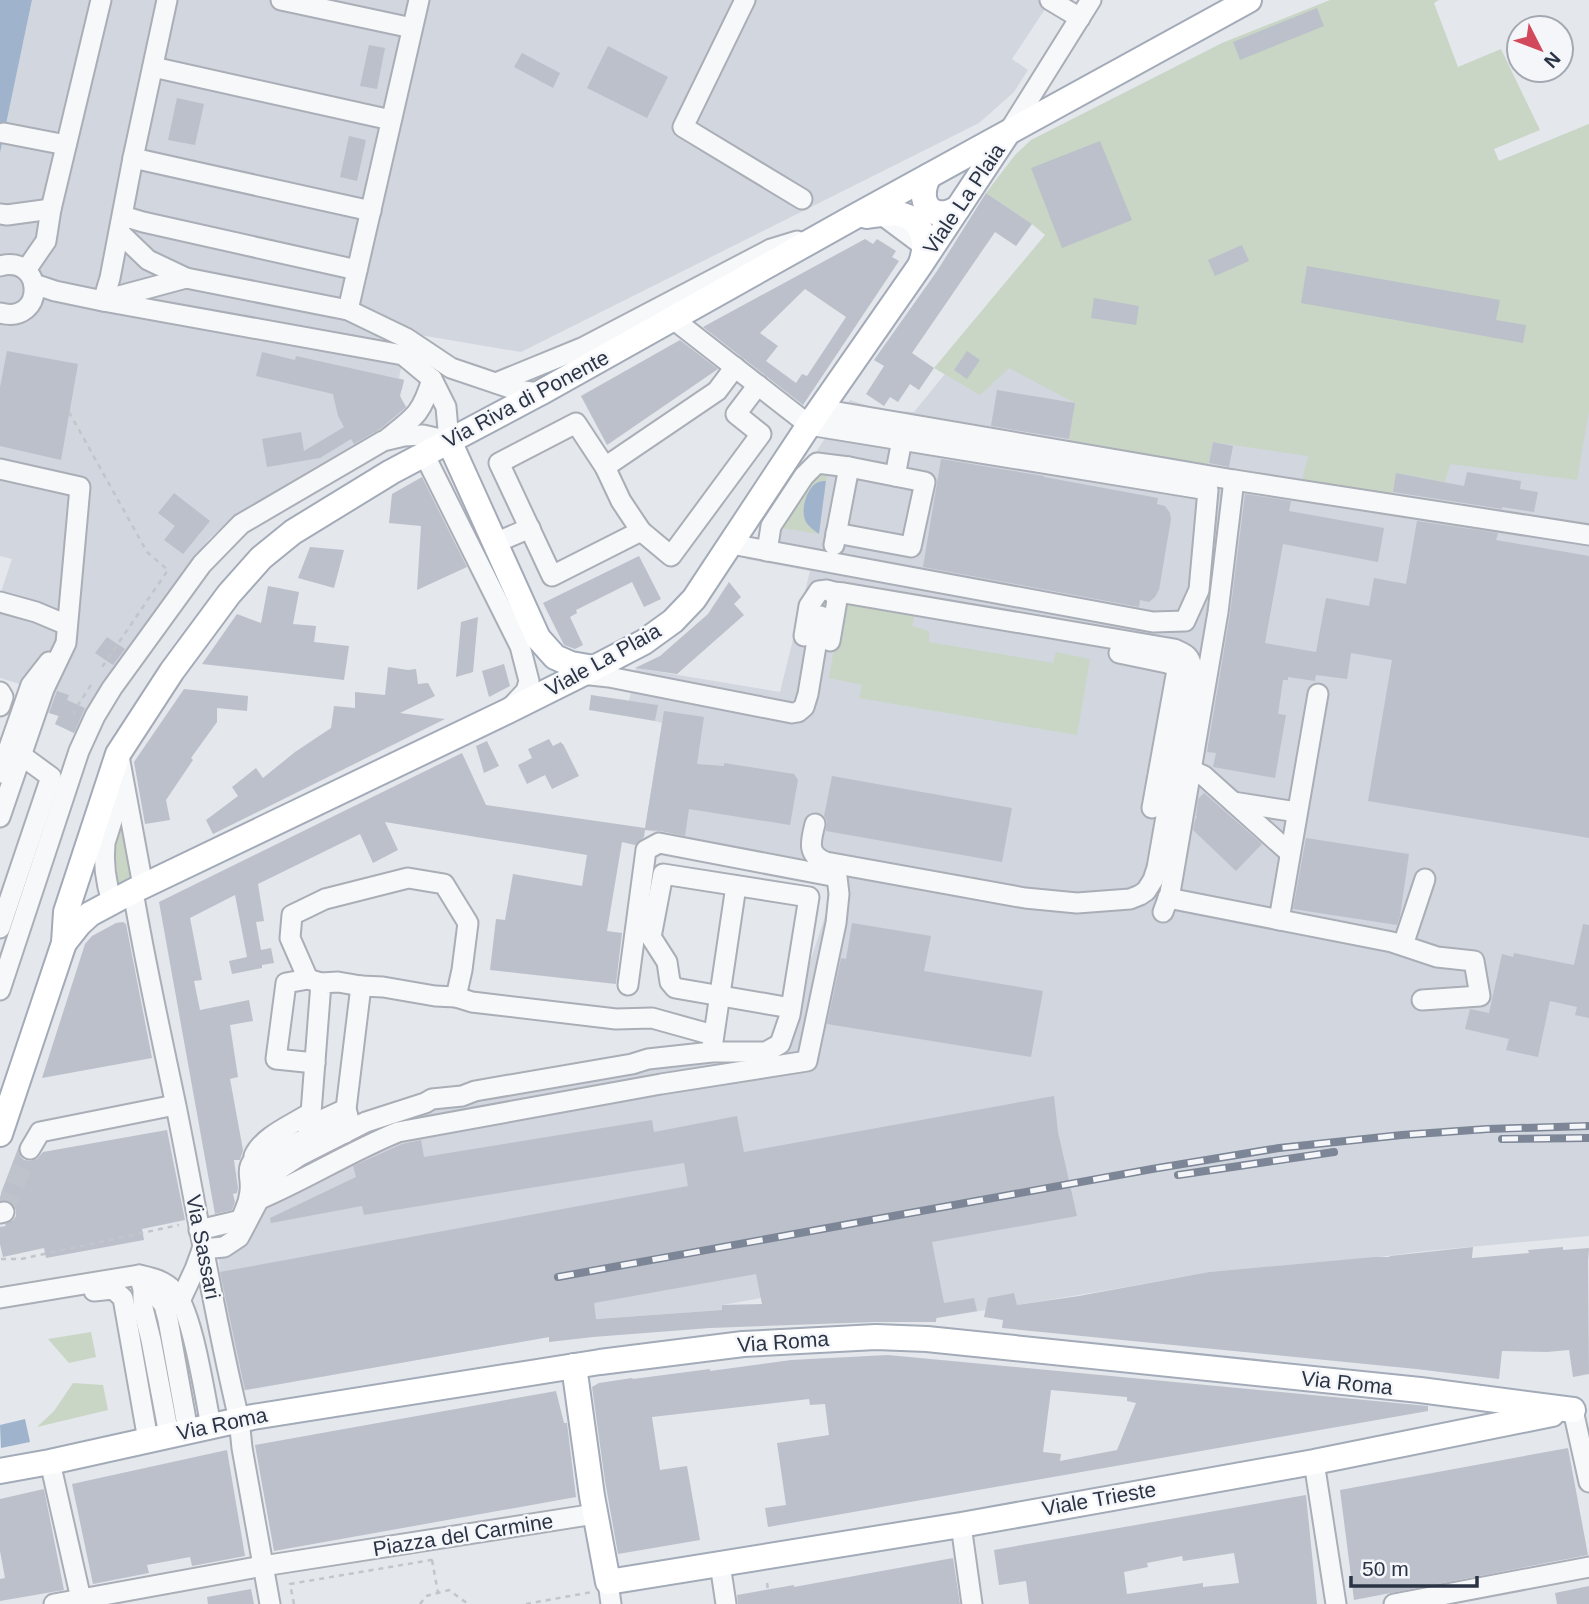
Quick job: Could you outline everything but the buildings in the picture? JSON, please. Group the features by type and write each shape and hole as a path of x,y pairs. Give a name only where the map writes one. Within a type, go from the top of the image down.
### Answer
{"main road":[{"name":"Via Riva di Ponente","path":"64,943 66,912 118,754 172,671 229,594 261,558 293,532 424,454 540,393 1249,0"},
{"name":"Viale La Plaia","path":"64,943 90,914 132,887 508,711 644,642 673,621 694,599 1009,131"},
{"path":"929,176 923,188 926,205 941,213 958,208"},
{"name":"Viale La Plaia","path":"854,217 900,214 913,220 925,241 922,257"},
{"path":"449,441 538,638 555,657 571,664 597,666"},
{"path":"0,1134 64,943"},
{"name":"Via Roma","path":"0,1471 239,1419 574,1366 743,1344 876,1337 927,1339 1581,1408"},
{"path":"574,1366 604,1593"},
{"name":"Viale Trieste","path":"604,1593 720,1564 961,1525 1314,1462 1581,1408"}],"street":[{"path":"0,313 15,315 22,312 33,300 30,277 46,241 51,209 101,0"},
{"path":"103,301 167,0"},
{"path":"281,0 412,28"},
{"path":"348,310 419,0"},
{"path":"1050,0 1080,18"},
{"path":"1009,131 1091,0"},
{"path":"739,1 683,127 802,199"},
{"path":"153,67 391,120"},
{"path":"4,133 66,145"},
{"path":"133,158 371,211"},
{"path":"0,214 51,209"},
{"path":"121,224 143,222 357,270"},
{"path":"121,224 148,260 186,278 348,310 406,338 451,368 516,390 540,393"},
{"path":"496,383 584,347 771,248 825,234"},
{"path":"0,266 19,266 30,277 55,291 403,355 432,379 446,407 449,441 423,435 383,441"},
{"path":"103,301 186,278"},
{"path":"673,319 758,385 814,417 902,440 1208,490 1199,590 1185,621 1153,622 731,544"},
{"path":"605,467 717,391 735,367"},
{"path":"0,990 79,751 112,688 202,564 220,544 241,524 383,441 415,417 425,400 432,379"},
{"path":"736,414 758,385"},
{"path":"641,531 552,576 499,463 576,423 605,467 621,501 641,531 671,556 761,433 711,395"},
{"path":"814,417 1589,535"},
{"path":"895,476 902,440"},
{"path":"383,441 399,448 403,455 399,468"},
{"path":"424,454 520,646 529,681 526,691 508,711"},
{"path":"767,551 771,526 804,476 817,463 925,482 911,547 836,533"},
{"path":"831,562 849,467"},
{"path":"0,469 80,487 66,634 20,755 0,817"},
{"path":"1234,480 1218,612 1165,905 1279,919 1392,942 1437,957 1474,961 1480,996 1422,1000"},
{"path":"495,543 530,528"},
{"path":"795,712 809,606 819,591 828,590 1174,649 1191,659 1192,668 1152,808"},
{"path":"0,602 36,612 66,634"},
{"path":"597,666 609,677 795,712 804,707 808,694 821,616"},
{"path":"0,773 31,685 66,634"},
{"path":"815,824 811,840 812,850 819,860 826,862 1025,898 1077,903 1130,899 1146,891 1157,868 1177,670 1174,665 1119,653"},
{"path":"597,666 634,674 659,686"},
{"path":"0,692 3,697 0,706"},
{"path":"1279,919 1318,694"},
{"name":"Via Sassari","path":"118,754 139,929 239,1419 270,1604"},
{"path":"0,928 51,777 20,755"},
{"path":"1191,770 1204,776 1290,853"},
{"name":"Via Sassari","path":"123,784 105,843 106,883 132,887"},
{"path":"1233,802 1297,812"},
{"path":"260,1199 398,1132 807,1060 836,923 839,894 837,877 659,843 646,850 628,985"},
{"path":"315,1063 276,1059 286,983 338,982 456,997 472,1002 617,1019 652,1018 712,1043 766,1052 780,1044 790,1015 809,897 663,874 651,937 667,962 670,982 675,988 791,1008"},
{"path":"310,1120 315,1063 314,981 289,938 292,915 326,900 408,878 444,884 468,923 456,997"},
{"path":"1403,945 1425,879"},
{"path":"712,1043 736,886"},
{"path":"348,1131 346,1109 361,986"},
{"path":"200,1233 224,1247 239,1237 268,1182 281,1168 366,1122 432,1099 462,1096 475,1091 632,1064 712,1043"},
{"path":"30,1149 40,1132 175,1105"},
{"path":"200,1233 241,1220 250,1196 248,1172 258,1147 275,1134 346,1109"},
{"path":"181,1299 195,1269 200,1233"},
{"path":"139,1275 144,1308 179,1433"},
{"path":"2,1297 139,1275 161,1280 181,1299 189,1323 179,1433"},
{"path":"2,1297 113,1289 122,1298 179,1433"},
{"path":"1581,1408 1589,1482"},
{"path":"50,1462 80,1602"},
{"path":"1314,1462 1336,1604"},
{"name":"Piazza del Carmine","path":"54,1604 80,1602 263,1566 595,1514"},
{"path":"961,1525 972,1604"},
{"path":"720,1564 726,1604"},
{"path":"1394,1604 1589,1567"}],"path":[{"path":"69,412 147,552 167,570 100,672"},
{"path":"76,723 74,711 93,681"},
{"path":"1,1259 21,1259 200,1233"},
{"path":"294,1604 290,1584 445,1557"},
{"path":"432,1560 438,1593"},
{"path":"767,1583 768,1590"},
{"path":"420,1604 426,1596 449,1590 468,1604"},
{"path":"526,1604 604,1593"}],"shaded area":[{"path":"32,0 1051,0 1012,59 1028,70 1014,92 979,123 521,352 408,333 399,378 404,380 402,390 399,391 402,404 404,403 409,412 271,493 231,519 209,539 114,666 78,735 55,724 58,716 21,703 26,686 0,678 0,595 12,559 0,556 0,153"},
{"path":"1589,124 1589,1236 1209,1272 937,1318 936,1322 897,1322 889,1275 722,1305 722,1310 566,1321 547,1330 549,1337 241,1391 220,1272 216,1218 228,1217 289,1168 362,1129 413,1113 668,1067 772,1060 787,1032 834,889 833,870 683,848 685,837 645,830 662,723 655,721 657,705 629,701 636,668 780,692 810,571 746,559 850,400 881,410 914,412 945,374 1201,284"}],"green space":[{"path":"1330,0 1439,0 1434,3 1458,67 1501,49 1505,57 1505,84 1518,84 1540,130 1494,149 1499,161 1589,124 1589,411 1577,480 1450,464 1445,482 1397,473 1392,498 1302,481 1308,456 1213,442 1208,465 1069,441 1075,403 1009,368 980,395 934,368 1045,235 986,193 1015,155 1031,140 1222,43"},
{"path":"812,472 828,474 826,481 817,482 805,510 807,521 819,534 776,527"},
{"path":"843,599 915,612 912,626 929,631 929,642 1053,663 1056,652 1090,659 1077,735 859,698 862,685 829,678"},
{"path":"124,819 136,878 118,887 115,850"},
{"path":"91,1332 96,1357 69,1363 48,1339"},
{"path":"73,1383 103,1385 108,1410 37,1427 54,1411"}],"water":[{"path":"0,0 32,0 0,153"},
{"path":"826,481 819,534 806,522 804,507 812,487 818,482"},
{"path":"25,1419 30,1442 1,1448 0,1425"}],"tunnel":[{"path":"4,1212 30,1149"}],"railway":[{"path":"558,1277 1279,1148 1402,1135 1589,1126"},
{"path":"1502,1139 1589,1138"},
{"path":"1178,1175 1334,1152"}]}
